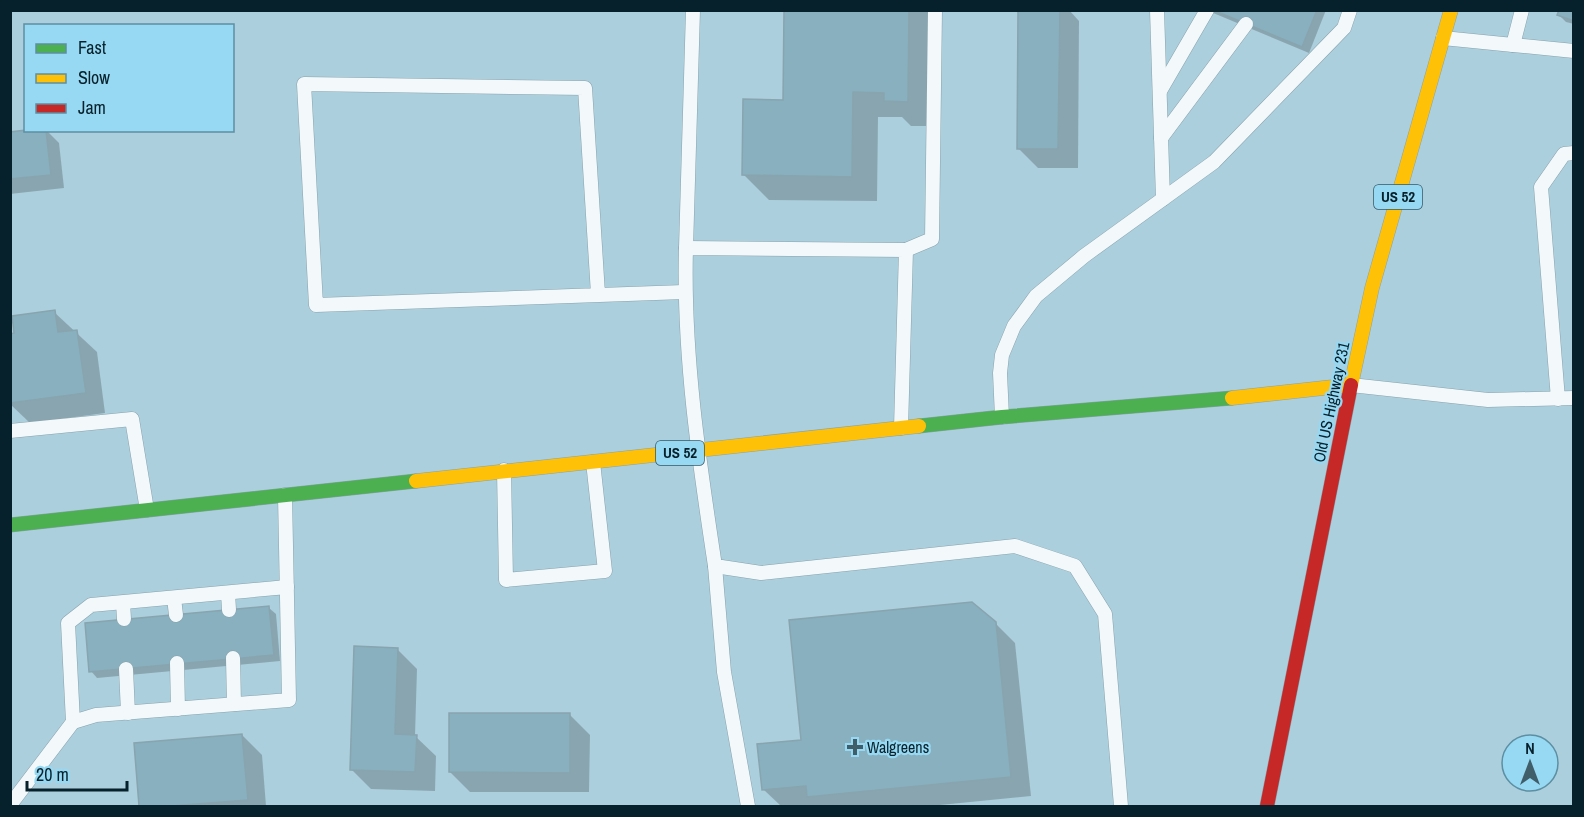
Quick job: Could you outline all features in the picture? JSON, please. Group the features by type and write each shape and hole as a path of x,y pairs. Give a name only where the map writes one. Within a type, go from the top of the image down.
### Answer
{"main road":[{"name":"Old US Highway 231","path":"1267,807 1372,288 1451,10"},
{"name":"US 52","path":"10,525 1002,417 1276,394 1351,385"}],"lane":[{"path":"693,10 684,292 697,451 715,566 724,672 748,807"},
{"path":"686,248 906,250 933,238 934,10"},
{"path":"1157,10 1163,199"},
{"path":"1160,91 1207,10"},
{"path":"1002,417 1000,373 1002,355 1014,326 1036,296 1084,256 1214,162 1344,28 1350,10"},
{"path":"1513,45 1522,10"},
{"path":"1161,138 1246,24"},
{"path":"1443,38 1574,51"},
{"path":"598,294 585,88 304,84 316,305 684,292"},
{"path":"1557,399 1541,187 1564,154 1574,153"},
{"path":"901,428 906,250"},
{"path":"1351,385 1488,400 1574,398"},
{"path":"10,432 132,419 147,510"},
{"path":"504,470 506,580 605,571 594,462"},
{"path":"10,805 73,722 96,715 289,700 285,495"},
{"path":"715,566 761,573 1015,546 1075,566 1105,614 1120,807"},
{"path":"73,722 68,623 91,605 287,587"},
{"path":"228,592 229,610"},
{"path":"174,598 176,615"},
{"path":"123,603 124,619"},
{"path":"233,658 234,704"},
{"path":"177,663 178,709"},
{"path":"126,669 128,713"}],"building":[{"path":"784,10 909,10 908,102 884,101 884,93 853,92 852,177 742,175 743,99 783,100"},
{"path":"1018,10 1060,10 1058,149 1017,149"},
{"path":"1213,10 1317,10 1302,47"},
{"path":"1559,10 1574,10 1574,21 1557,15"},
{"path":"10,132 46,132 51,175 10,179"},
{"path":"55,310 58,332 77,330 86,393 10,403 10,334 14,333 12,316"},
{"name":"Walgreens","path":"972,602 996,622 1011,777 807,797 806,786 762,790 757,744 801,740 789,620"},
{"path":"269,606 274,655 89,672 85,623"},
{"path":"354,646 398,648 395,734 417,735 415,772 350,770"},
{"path":"449,713 570,713 570,773 449,772"},
{"path":"242,734 248,800 139,806 134,743"}],"traffic: fast":[{"path":"919,426 1232,398"},
{"path":"10,525 416,481"}],"traffic: slow":[{"path":"1232,398 1351,385 1372,288 1451,10"},
{"path":"416,481 919,426"}],"traffic: jam":[{"path":"1267,806 1351,385"}],"place":[{"name":"Walgreens","path":"855,747"}]}
